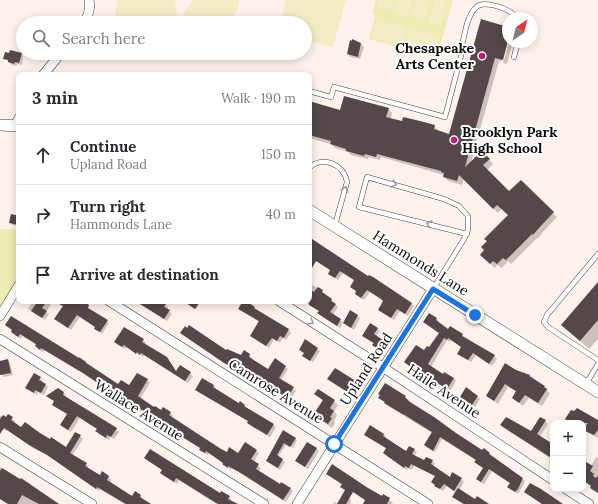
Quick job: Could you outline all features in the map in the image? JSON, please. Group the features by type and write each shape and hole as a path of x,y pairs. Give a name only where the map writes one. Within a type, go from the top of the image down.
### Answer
{"street":[{"path":"88,16 90,4 89,0"},
{"path":"45,72 55,60"},
{"path":"0,124 16,123"},
{"name":"Hammonds Lane","path":"312,212 598,392"},
{"name":"Upland Road","path":"297,504 433,289"},
{"path":"0,316 16,290"},
{"name":"Camrose Avenue","path":"114,304 428,504"},
{"name":"Haile Avenue","path":"283,304 384,368 550,478"},
{"name":"Wallace Avenue","path":"0,339 264,504"},
{"path":"0,446 92,504"},
{"path":"571,492 589,504"}],"lane":[{"path":"312,92 331,97 334,87 444,117 461,56 463,40 470,14 474,8 480,4 505,8 511,12"},
{"path":"514,57 516,48"},
{"path":"312,165 327,162 343,170 346,175 347,182 335,227"},
{"path":"433,289 466,234 469,225 468,216 464,210 451,202 368,177 359,207 466,234"},
{"path":"598,254 547,315 544,322 548,327 598,360"},
{"path":"586,384 598,364"}],"green space":[{"path":"376,0 453,0 437,58 369,39 375,16 372,12"},
{"path":"0,229 16,230 16,281 0,307"}],"shaded area":[{"path":"118,0 175,0 177,12 177,16 115,16"},
{"path":"193,0 240,0 235,16 183,16"},
{"path":"286,0 346,0 333,47 312,42 312,16 282,16"},
{"path":"379,0 393,0 390,11 377,8"},
{"path":"398,0 412,0 407,16 394,13"},
{"path":"416,0 430,0 424,21 411,17"},
{"path":"435,0 448,0 441,26 428,22"},
{"path":"377,19 407,27 402,45 372,37"},
{"path":"411,28 440,37 435,55 406,46"}],"building":[{"path":"481,19 502,25 502,48 506,48 503,60 495,58 465,167 482,151 490,159 483,165 509,191 521,180 554,212 533,235 532,234 506,260 503,258 497,264 493,261 490,264 480,255 484,250 481,247 487,241 484,239 508,215 497,205 493,209 459,175 457,181 443,177 444,173 441,171 377,154 376,157 365,154 364,156 346,151 346,149 330,144 331,141 312,136 312,102 340,110 344,96 389,108 386,117 402,121 403,117 435,125 434,129 449,134"},
{"path":"352,39 361,43 358,57 347,54 350,40 352,41"},
{"path":"10,50 16,52 16,60 20,60 19,63 15,62 14,64 3,59 5,52 9,53"},
{"path":"11,214 16,215 16,224 9,223"},
{"path":"312,239 412,303 405,314 397,309 391,318 378,310 383,301 381,299 367,290 361,298 355,294 356,291 350,287 354,280 340,271 335,278 328,274 330,270 316,261 312,268"},
{"path":"598,282 598,320 580,341 561,325"},
{"path":"318,287 332,299 331,301 336,304 330,312 341,319 337,326 317,313 319,311 309,305 312,304 312,291 314,292"},
{"path":"36,304 45,304 42,308 47,311 42,318 31,311"},
{"path":"59,304 88,304 89,305 88,308 108,320 100,332 77,315 68,328 54,319 63,306"},
{"path":"140,304 166,304 164,307 170,310 164,319"},
{"path":"188,304 198,304 195,309"},
{"path":"241,304 250,304 255,307 254,308 289,329 284,338 280,336 277,341 272,338 266,346 250,336 259,321 238,309"},
{"path":"350,310 358,315 351,328 343,323"},
{"path":"429,313 437,318 436,320 448,329 450,326 463,334 462,336 495,355 489,364 473,353 468,360 457,354 461,347 448,338 447,340 444,338 428,364 443,374 444,372 454,378 447,389 431,379 430,382 425,378 426,376 404,362 416,345 424,350 427,346 429,347 439,333 423,322"},
{"path":"11,316 79,357 118,384 121,380 129,385 137,373 148,379 138,396 154,407 155,406 161,410 163,407 171,412 169,415 227,452 229,447 238,453 245,442 257,450 251,459 259,464 256,469 280,484 281,482 291,488 283,500 239,472 228,466 228,468 206,451 205,453 199,450 200,448 150,417 150,415 139,408 135,408 120,397 118,400 112,396 114,394 83,373 41,348 40,350 35,346 36,344 20,334 18,337 5,325"},
{"path":"370,323 378,328 374,334 386,342 381,351 372,345 374,343 362,336"},
{"path":"189,325 226,350 227,349 241,355 244,350 250,354 249,357 268,369 275,358 286,366 279,378 294,387 287,398 258,379 257,381 255,379 254,380 241,371 240,372 224,363 180,333 185,326 187,328"},
{"path":"124,327 144,339 142,342 167,357 176,371 180,365 191,372 185,381 141,353 140,355 137,352 136,354 124,345 122,347 114,342"},
{"path":"305,339 318,348 310,361 302,356 304,353 299,350"},
{"path":"8,359 11,373 0,375 0,361"},
{"path":"505,363 516,370 530,375 529,376 545,386 544,387 547,389 538,403 525,395 519,403 512,398 516,391 505,384 494,401 486,396"},
{"path":"335,368 356,381 349,393 327,379"},
{"path":"34,373 41,377 39,380 46,384 41,393 35,390 34,393 25,388"},
{"path":"202,378 214,385 213,387 237,402 239,403 240,401 245,405 244,406 274,424 267,435 247,423 248,421 195,390"},
{"path":"385,383 406,396 405,397 410,402 456,433 482,450 484,448 490,453 489,454 523,478 518,489 515,492 507,487 510,483 489,469 481,482 476,479 483,468 474,462 476,460 440,437 433,451 424,445 432,432 378,398 380,395 378,394"},
{"path":"466,387 478,396 472,405 460,397"},
{"path":"58,388 64,392 63,395 117,428 111,437 107,435 106,438 95,431 97,429 77,416 68,430 60,425 67,414 52,405 54,401 46,396"},
{"path":"318,389 335,400 330,408 334,411 328,424 313,415 323,400 314,394"},
{"path":"577,408 598,420 598,430 594,435 586,431 586,426 588,423 586,423 586,420 565,419 571,410 574,411"},
{"path":"8,414 13,417 11,420 21,427 25,422 40,433 50,439 51,437 66,447 75,432 81,435 70,453 87,463 85,466 100,475 102,471 109,476 107,480 132,496 135,491 141,495 140,497 151,504 126,504 97,487 96,489 47,455 4,428 0,434 0,419 3,415 6,417"},
{"path":"506,417 531,431 540,417 546,420 537,434 550,442 550,457 500,425"},
{"path":"370,425 384,434 383,436 406,451 409,446 415,449 412,454 424,460 426,457 433,460 431,464 450,477 452,472 462,478 454,491 444,484 440,489 434,486 435,485 431,482 435,476 411,464 409,468 405,466 404,468 383,453 386,448 364,435"},
{"path":"283,430 296,438 290,447 284,443 277,455 283,459 278,468 266,461"},
{"path":"307,442 317,448 305,467 295,461"},
{"path":"150,449 220,493 221,491 230,496 228,499 238,504 218,504 176,478 174,482 160,473 162,470 144,458"},
{"path":"586,462 593,466 590,471 594,474 593,476 596,478 598,475 598,493 590,488 591,486 586,482"},
{"path":"332,464 368,488 382,496 383,494 390,498 387,504 363,504 365,500 353,492 346,504 337,504 345,490 340,487 342,484 326,474"},
{"path":"2,468 20,479 21,478 59,504 39,504 22,495 17,504 8,504 0,499 0,471"},
{"path":"530,483 563,504 542,504 524,492"},
{"path":"458,488 475,499 477,496 489,504 464,504 452,497"}],"place":[{"name":"Chesapeake Arts Center","path":"482,56"},
{"name":"Brooklyn Park High School","path":"454,140"}],"route":[{"path":"334,444 384,368 433,289 475,315"}]}
